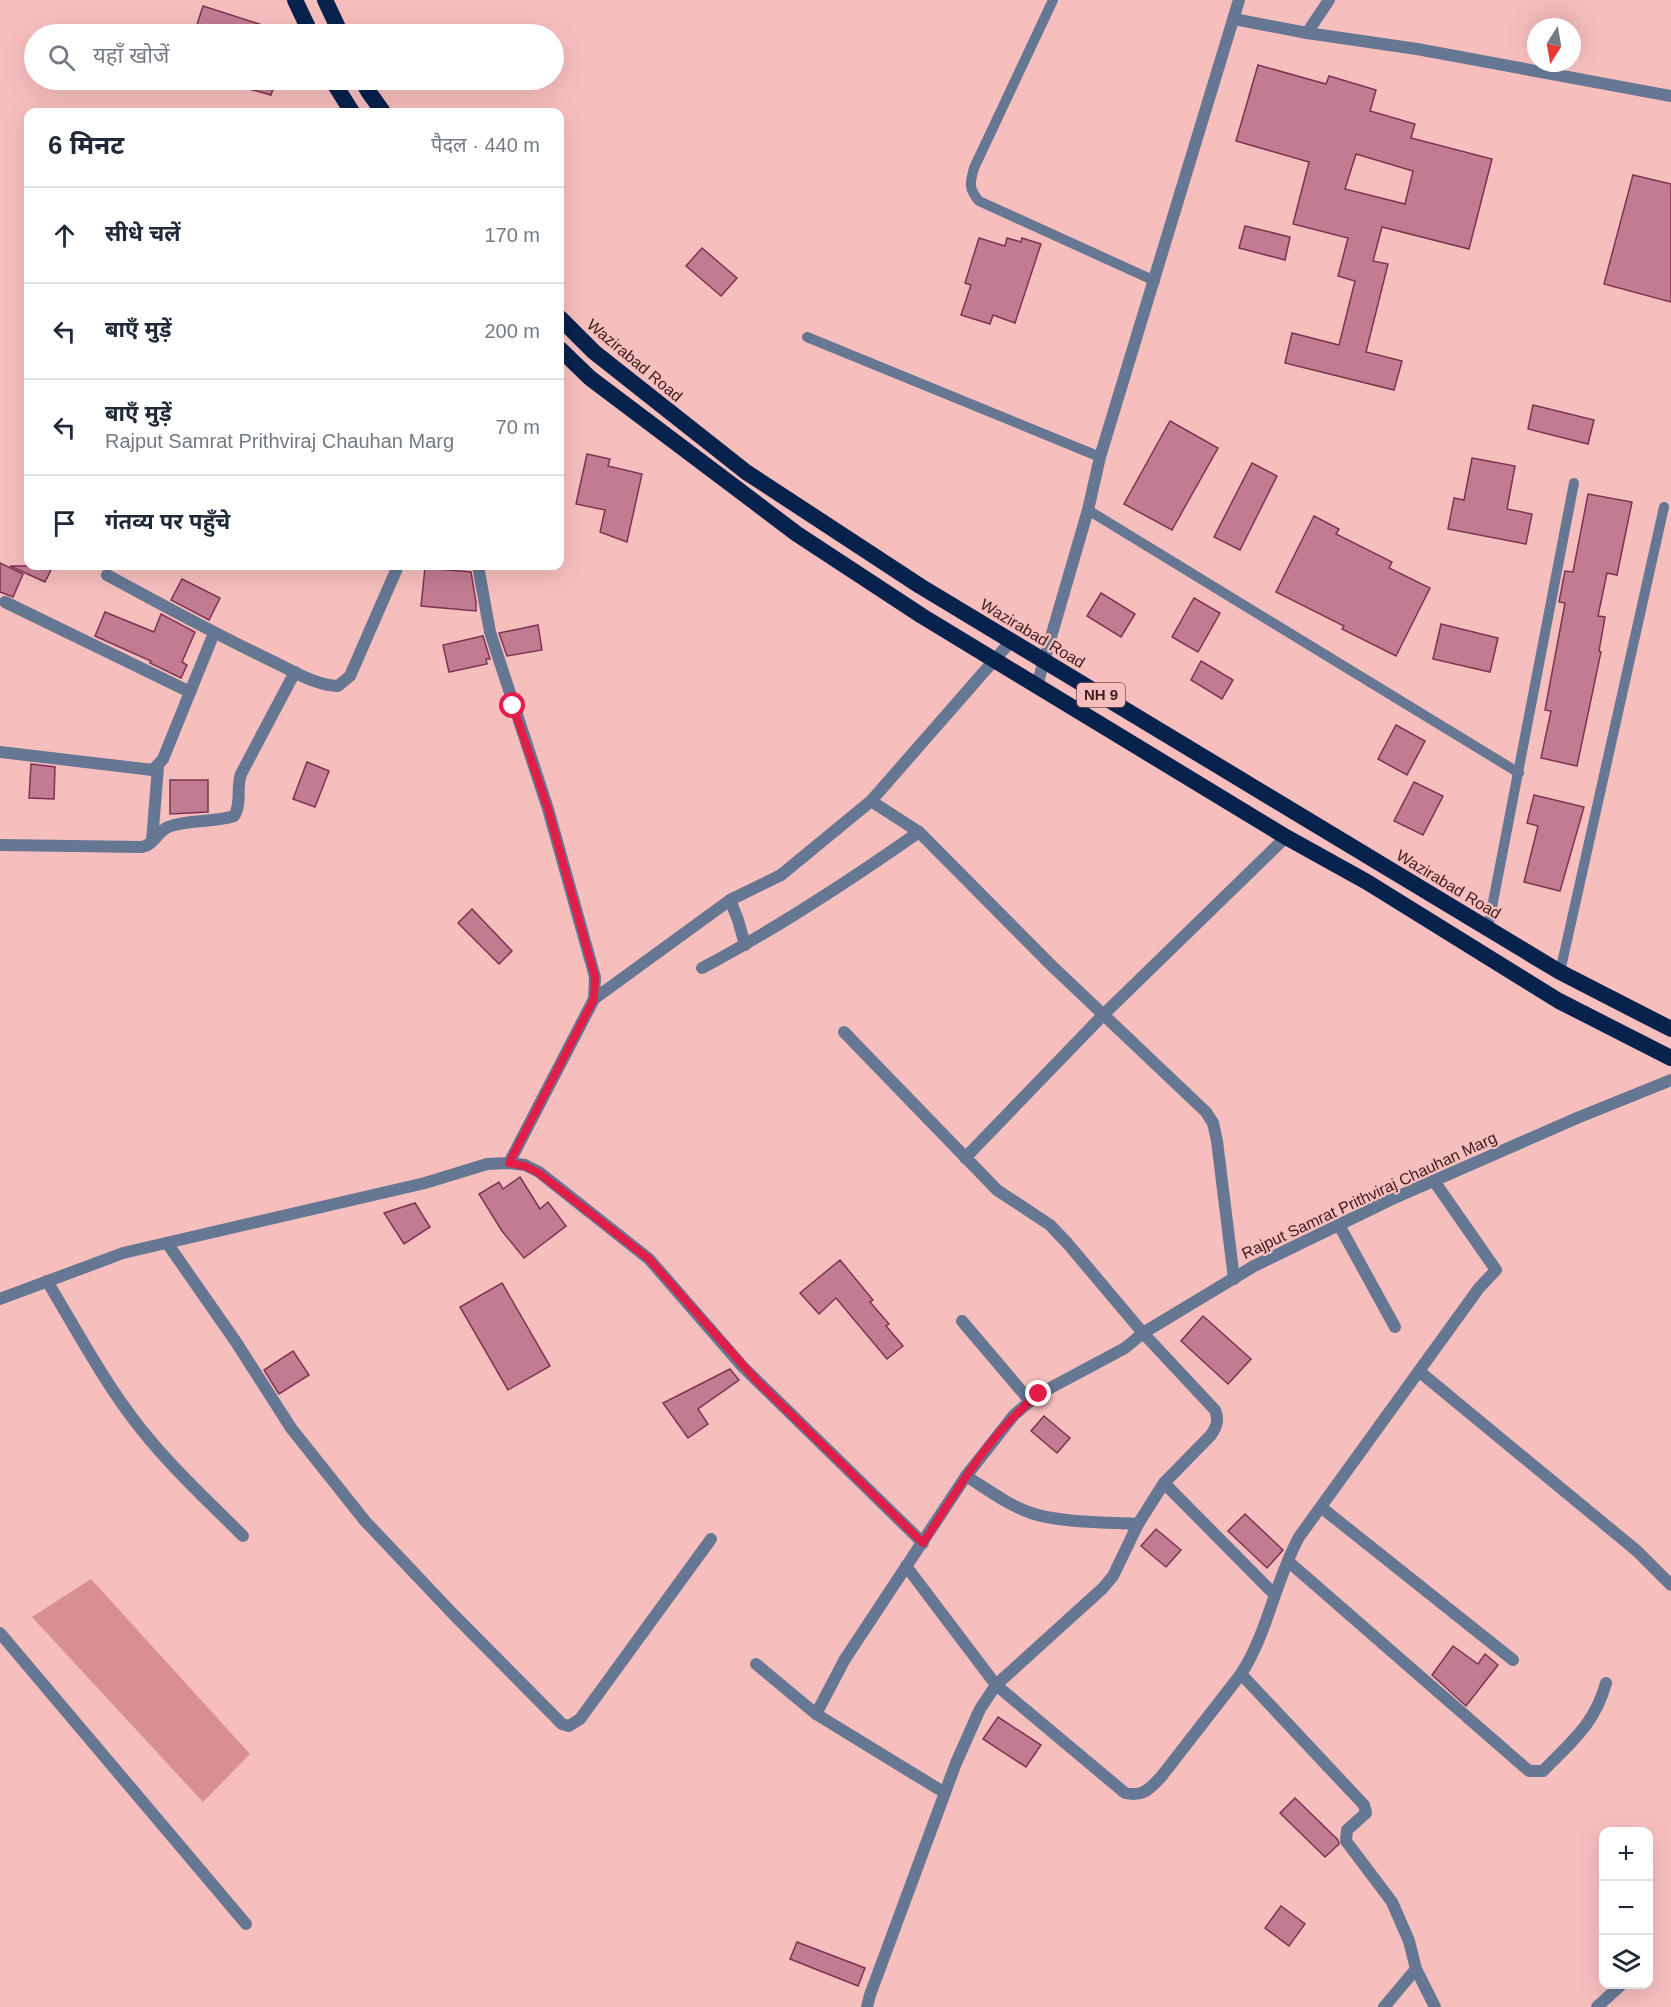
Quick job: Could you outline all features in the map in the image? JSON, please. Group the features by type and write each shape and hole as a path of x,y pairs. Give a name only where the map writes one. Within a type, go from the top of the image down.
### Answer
{"highway":[{"path":"295,0 306,24"},
{"path":"325,0 336,24"},
{"path":"338,90 350,108"},
{"path":"367,90 380,108"},
{"name":"Wazirabad Road","path":"564,322 594,352 746,472 920,586 1560,972 1671,1029"},
{"name":"NH 9","path":"564,353 590,378 797,534 922,616 1286,837 1367,882 1559,1001 1671,1058"}],"street":[{"path":"1037,685 1088,510 1100,457 1239,0"},
{"path":"1307,33 1329,0"},
{"path":"1234,19 1307,33 1417,49 1671,96"},
{"path":"107,575 214,633 295,672 331,686 344,683 350,676 396,570"},
{"path":"479,570 493,643 548,809 595,977 594,999 509,1163"},
{"path":"5,602 190,692"},
{"path":"152,843 158,767 214,633"},
{"path":"594,999 730,900 781,875 871,801 1011,641"},
{"path":"0,845 142,847 152,843 161,831 169,827 187,822 230,818 237,814 237,789 241,774 295,672"},
{"path":"0,752 145,771 153,771 158,767"},
{"path":"871,801 919,832 1051,964 1206,1112 1217,1141 1234,1279"},
{"path":"702,968 745,945 837,889 919,832"},
{"path":"965,1158 1104,1014 1286,837"},
{"path":"730,900 745,945"},
{"path":"844,1032 997,1190 1050,1226 1068,1244 1143,1333 1215,1410 1218,1419 1216,1428 1211,1434 1164,1483 1138,1524 1113,1576 1103,1588 996,1685 980,1709 945,1792 867,2007"},
{"name":"Rajput Samrat Prithviraj Chauhan Marg","path":"816,1714 845,1659 966,1476 1014,1415 1039,1394 1125,1348 1143,1333 1254,1266 1434,1181 1577,1118 1671,1080"},
{"path":"0,1299 123,1253 425,1183 487,1164 509,1163 525,1166 539,1173 649,1259 757,1381 923,1543"},
{"path":"906,1566 996,1685 1125,1793 1137,1796 1148,1790 1161,1777 1241,1674 1259,1642 1274,1594 1299,1537 1479,1288 1496,1270 1434,1181"},
{"path":"1339,1225 1395,1327"},
{"path":"167,1243 236,1342 291,1428 365,1521 562,1724 569,1726 580,1719 711,1539"},
{"path":"48,1281 109,1384 141,1430 243,1536"},
{"path":"962,1321 1030,1401"},
{"path":"1420,1372 1637,1551 1671,1585"},
{"path":"966,1476 1017,1508 1032,1513 1047,1517 1138,1524"},
{"path":"1164,1483 1274,1594"},
{"path":"1322,1508 1513,1660"},
{"path":"1289,1562 1529,1771 1543,1771 1587,1725 1600,1703 1606,1683"},
{"path":"0,1633 246,1924"},
{"path":"756,1664 816,1714 945,1792"},
{"path":"1241,1674 1364,1804 1366,1813 1347,1830 1346,1841 1392,1902 1409,1941 1416,1969 1435,2007"},
{"path":"1384,2007 1416,1969"},
{"path":"1597,2007 1617,1989"}],"lane":[{"path":"1053,0 974,168 970,181 971,192 979,201 1155,281"},
{"path":"807,337 1100,457"},
{"path":"1488,928 1574,483"},
{"path":"1560,972 1664,507"},
{"path":"1088,510 1519,773"}],"shaded area":[{"path":"91,1579 250,1754 203,1802 32,1617"}],"building":[{"path":"203,6 259,24 197,24"},
{"path":"1258,65 1326,84 1329,76 1376,90 1370,111 1415,124 1411,138 1492,159 1469,249 1382,227 1373,261 1388,264 1366,352 1402,361 1394,390 1285,363 1292,333 1339,345 1355,281 1338,276 1348,238 1293,224 1309,162 1236,141","holes":["1356,154 1413,171 1405,204 1345,189"]},
{"path":"253,90 273,90 271,95"},
{"path":"1633,175 1671,184 1671,302 1604,284"},
{"path":"1245,226 1290,237 1285,260 1239,248"},
{"path":"979,238 1005,246 1007,238 1021,242 1022,238 1041,244 1015,323 993,315 990,324 961,315 971,285 965,283"},
{"path":"702,248 737,278 721,296 686,266"},
{"path":"1533,405 1594,420 1588,444 1528,429"},
{"path":"1170,421 1218,448 1172,530 1124,504"},
{"path":"587,454 610,459 608,466 642,474 627,542 600,532 605,510 576,504"},
{"path":"1472,458 1515,466 1507,509 1532,514 1526,544 1448,529 1454,498 1464,500"},
{"path":"1252,463 1277,476 1240,550 1214,537"},
{"path":"1588,494 1632,502 1617,575 1607,573 1598,616 1605,617 1599,651 1601,652 1577,766 1541,758 1551,711 1545,710 1565,603 1559,602 1565,571 1573,572"},
{"path":"1314,516 1339,529 1336,534 1392,562 1389,568 1430,588 1396,656 1342,629 1344,626 1276,592"},
{"path":"0,563 23,574 13,597 0,592"},
{"path":"10,566 24,566 24,570 51,570 45,582"},
{"path":"425,570 471,572 476,611 421,606"},
{"path":"182,579 220,598 209,620 171,600"},
{"path":"1101,593 1135,614 1121,637 1087,616"},
{"path":"1194,598 1220,613 1198,652 1172,637"},
{"path":"105,612 154,632 161,614 195,632 182,662 187,665 181,678 150,663 151,661 95,636"},
{"path":"1441,624 1498,638 1490,672 1433,659"},
{"path":"538,625 542,650 507,656 499,633"},
{"path":"483,636 490,659 486,659 487,664 449,672 443,645"},
{"path":"1201,661 1233,680 1222,699 1191,680"},
{"path":"1396,725 1425,741 1407,775 1378,759"},
{"path":"307,762 329,771 315,807 293,799"},
{"path":"31,764 55,767 54,799 29,798"},
{"path":"170,780 208,780 208,812 170,814"},
{"path":"1414,782 1443,796 1423,835 1394,821"},
{"path":"1534,795 1584,807 1560,891 1524,882 1538,826 1527,823"},
{"path":"472,909 512,951 499,964 458,923"},
{"path":"520,1177 540,1209 548,1202 566,1226 524,1258 502,1231 479,1194 499,1182 503,1189"},
{"path":"415,1203 430,1227 404,1244 384,1213"},
{"path":"840,1260 873,1300 870,1302 889,1324 886,1326 903,1346 887,1359 836,1298 819,1314 800,1293"},
{"path":"502,1283 550,1366 508,1390 460,1307"},
{"path":"1203,1316 1251,1359 1228,1384 1181,1341"},
{"path":"293,1351 309,1375 279,1394 264,1370"},
{"path":"730,1369 739,1380 698,1409 708,1424 688,1438 663,1403"},
{"path":"1044,1416 1070,1438 1057,1453 1031,1431"},
{"path":"1245,1514 1283,1550 1267,1568 1228,1531"},
{"path":"1156,1529 1181,1550 1166,1567 1141,1546"},
{"path":"1453,1646 1478,1664 1485,1654 1498,1665 1466,1706 1432,1675"},
{"path":"998,1717 1041,1745 1026,1767 983,1739"},
{"path":"1295,1798 1338,1840 1339,1844 1325,1857 1280,1813"},
{"path":"1281,1906 1305,1924 1289,1946 1265,1928"},
{"path":"797,1942 865,1968 858,1986 790,1959"}],"route":[{"path":"513,706 548,809 595,977 594,999 509,1163 525,1166 539,1173 649,1259 757,1381 923,1543 966,1476 1002,1429 1014,1415 1039,1394"}]}
